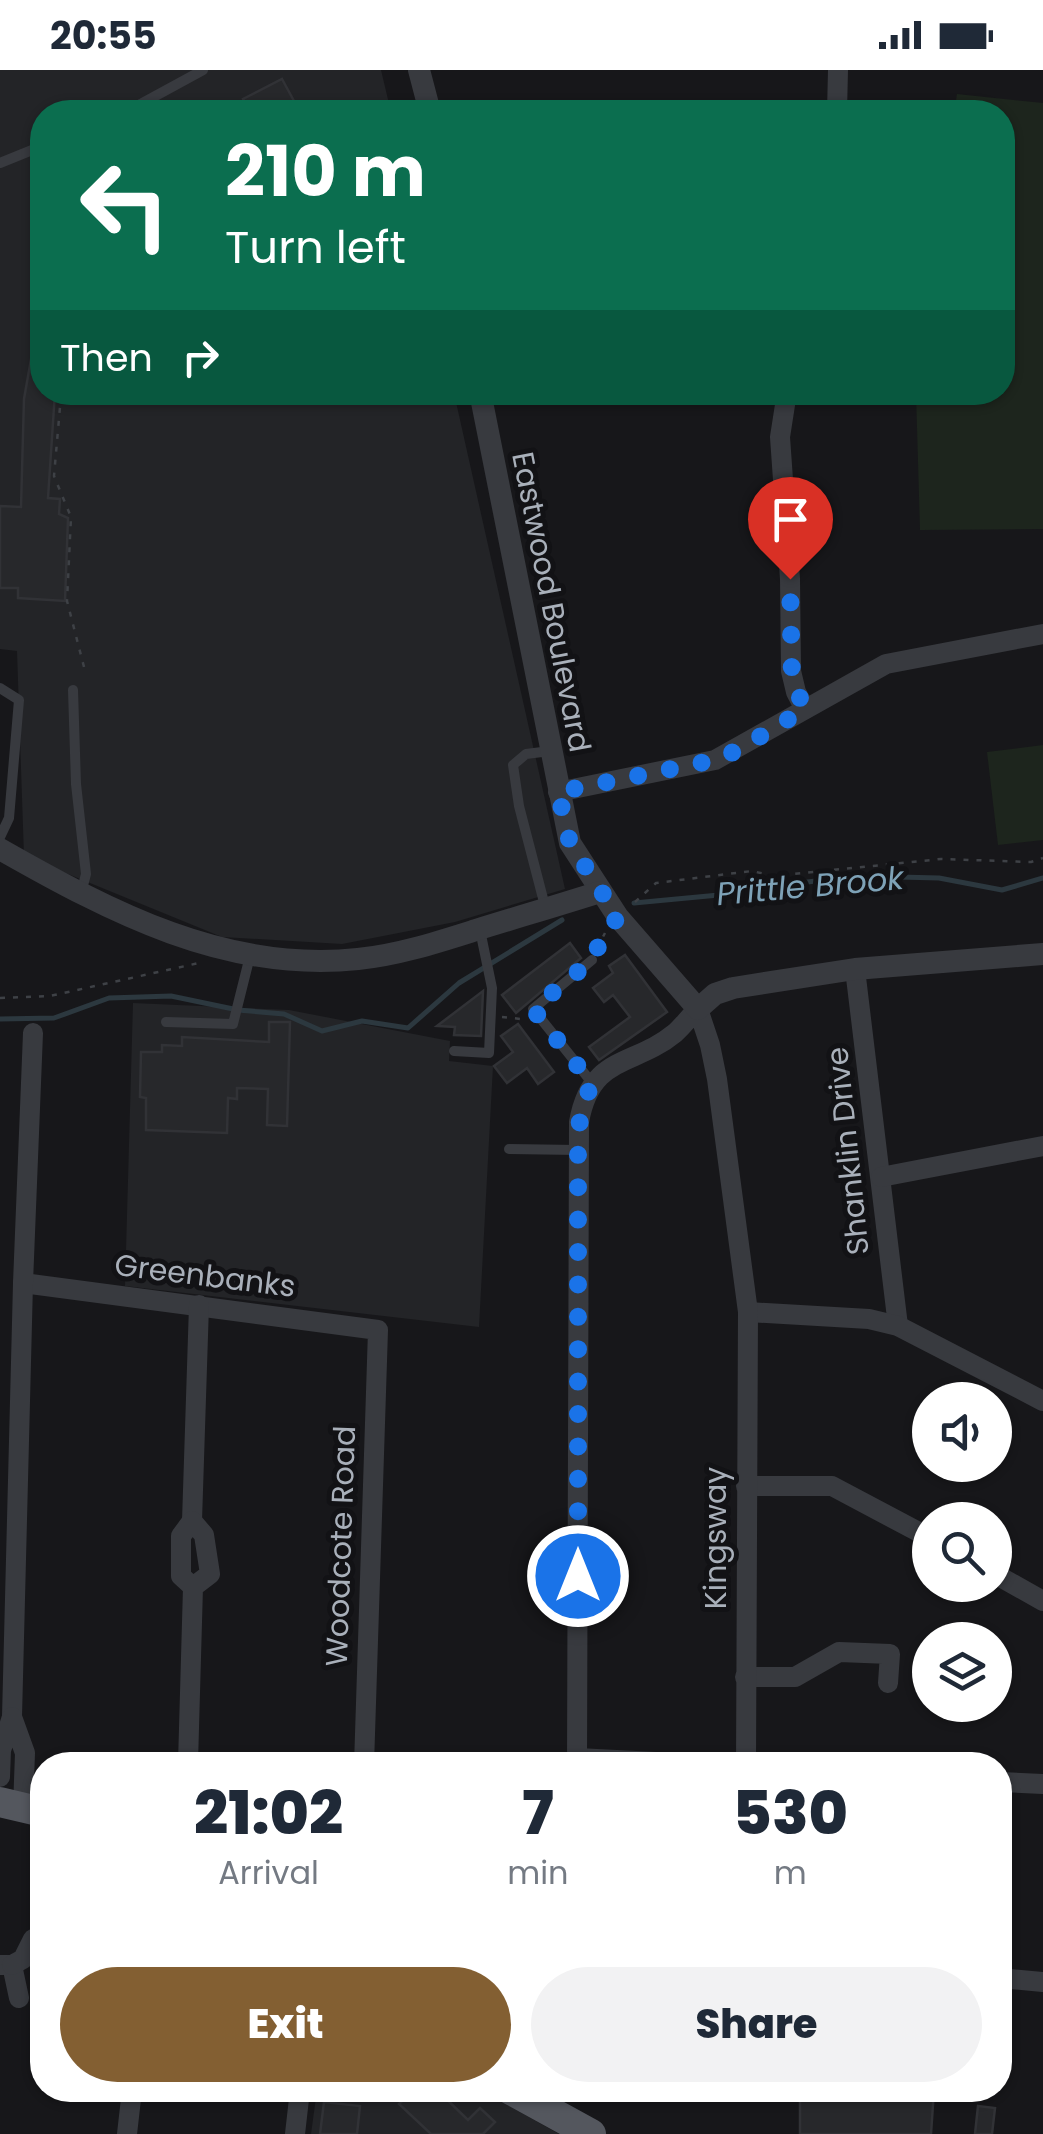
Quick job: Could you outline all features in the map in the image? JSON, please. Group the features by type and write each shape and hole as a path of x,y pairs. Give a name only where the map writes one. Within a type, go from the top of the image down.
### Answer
{"main road":[{"path":"554,2102 592,2134"}],"street":[{"path":"419,70 427,100"},
{"path":"837,100 838,70"},
{"name":"Eastwood Boulevard","path":"483,405 570,843 618,917 698,1009 718,1079 748,1312"},
{"path":"784,405 780,437 790,579 790,670 805,709"},
{"path":"558,792 715,760 886,664 1043,634"},
{"path":"0,849 80,894 169,934 208,948 304,962 358,960 401,952 600,892"},
{"path":"577,1752 578,1150 581,1108 592,1084 627,1057 675,1033 715,994 733,988 855,969 1043,954"},
{"name":"Shanklin Drive","path":"855,969 898,1326"},
{"path":"0,1777 1,1750 12,1717 34,1033"},
{"path":"881,1177 1043,1146"},
{"name":"Greenbanks","path":"23,1283 378,1330"},
{"path":"188,1752 193,1587 181,1576 180,1536 192,1521 199,1305"},
{"path":"748,1312 869,1319 898,1326 1043,1401"},
{"name":"Kingsway","path":"746,1752 748,1312"},
{"name":"Woodcote Road","path":"364,1752 378,1330"},
{"path":"746,1486 832,1486 912,1528"},
{"path":"1012,1584 1043,1601"},
{"path":"746,1677 795,1677 840,1652 856,1652 890,1654 888,1683"},
{"path":"12,1717 25,1753 22,1807"},
{"path":"1012,1783 1043,1784"},
{"path":"20,1998 6,1965 23,1959 30,1945"},
{"path":"1012,1979 1043,1982"},
{"path":"127,2134 131,2102"},
{"path":"295,2134 299,2102"}],"lane":[{"path":"148,100 202,70"},
{"path":"0,163 30,151"},
{"path":"0,688 19,700 9,818 0,837"},
{"path":"74,690 76,784 86,874 80,894"},
{"path":"546,911 513,765 526,754 550,751"},
{"path":"454,1050 489,1053 491,980 479,929"},
{"path":"166,1022 233,1024 250,956"},
{"path":"592,960 533,1009 592,1084"},
{"path":"509,1149 578,1150"}],"path":[{"path":"62,405 54,476 71,517 68,601 84,667"},
{"path":"592,960 603,936 618,917 656,883 752,871 773,876 941,859 1031,862 1043,858"},
{"path":"0,998 50,996 197,962"},
{"path":"490,1015 521,1018"}],"shaded area":[{"path":"0,70 381,70 388,100 30,100 30,405 457,405 565,889 455,922 342,944 222,937 24,856 17,651 0,649"},
{"path":"957,94 1014,100 956,100"},
{"path":"1015,100 1043,103 1043,529 920,530 916,405 1015,405"},
{"path":"1043,745 1043,840 998,845 987,752"},
{"path":"133,1003 289,1010 450,1041 449,1061 493,1066 479,1327 125,1286"},
{"path":"315,2102 502,2102 559,2134 311,2134"}],"building":[{"path":"282,79 293,100 244,100"},
{"path":"30,365 30,405 54,405 48,498 60,499 59,514 68,518 65,601 18,598 18,588 0,588 0,506 21,507 24,399"},
{"path":"570,943 581,958 516,1013 502,995"},
{"path":"625,955 667,1012 599,1060 589,1047 630,1017 613,995 604,1002 593,988 613,973 609,966"},
{"path":"483,991 481,1036 454,1035 455,1027 437,1026"},
{"path":"269,1022 290,1022 287,1126 267,1125 268,1089 237,1088 237,1099 228,1098 227,1133 146,1130 146,1098 140,1097 141,1052 162,1052 162,1045 182,1046 182,1037 269,1042"},
{"path":"518,1024 554,1072 538,1084 527,1068 507,1083 494,1066 513,1052 501,1036"},
{"path":"324,2102 360,2106 357,2134 320,2134"},
{"path":"449,2102 468,2120 480,2108 495,2122 483,2134 431,2134 399,2104"},
{"path":"800,2102 933,2102 931,2134 800,2134"},
{"path":"978,2106 995,2108 992,2134 975,2134"}],"waterway":[{"name":"Prittle Brook","path":"634,903 772,890 858,876 939,878 1002,890 1043,878"},
{"name":"Prittle Brook","path":"0,1019 54,1018 109,998 171,996 238,1010 284,1014 322,1031 362,1021 408,1028 459,983 562,920"}],"route":[{"path":"578,1576 578,1141 581,1108 592,1084 533,1009 592,960 603,936 618,917 570,843 558,792 715,760 805,709 790,670 790,579"}]}
